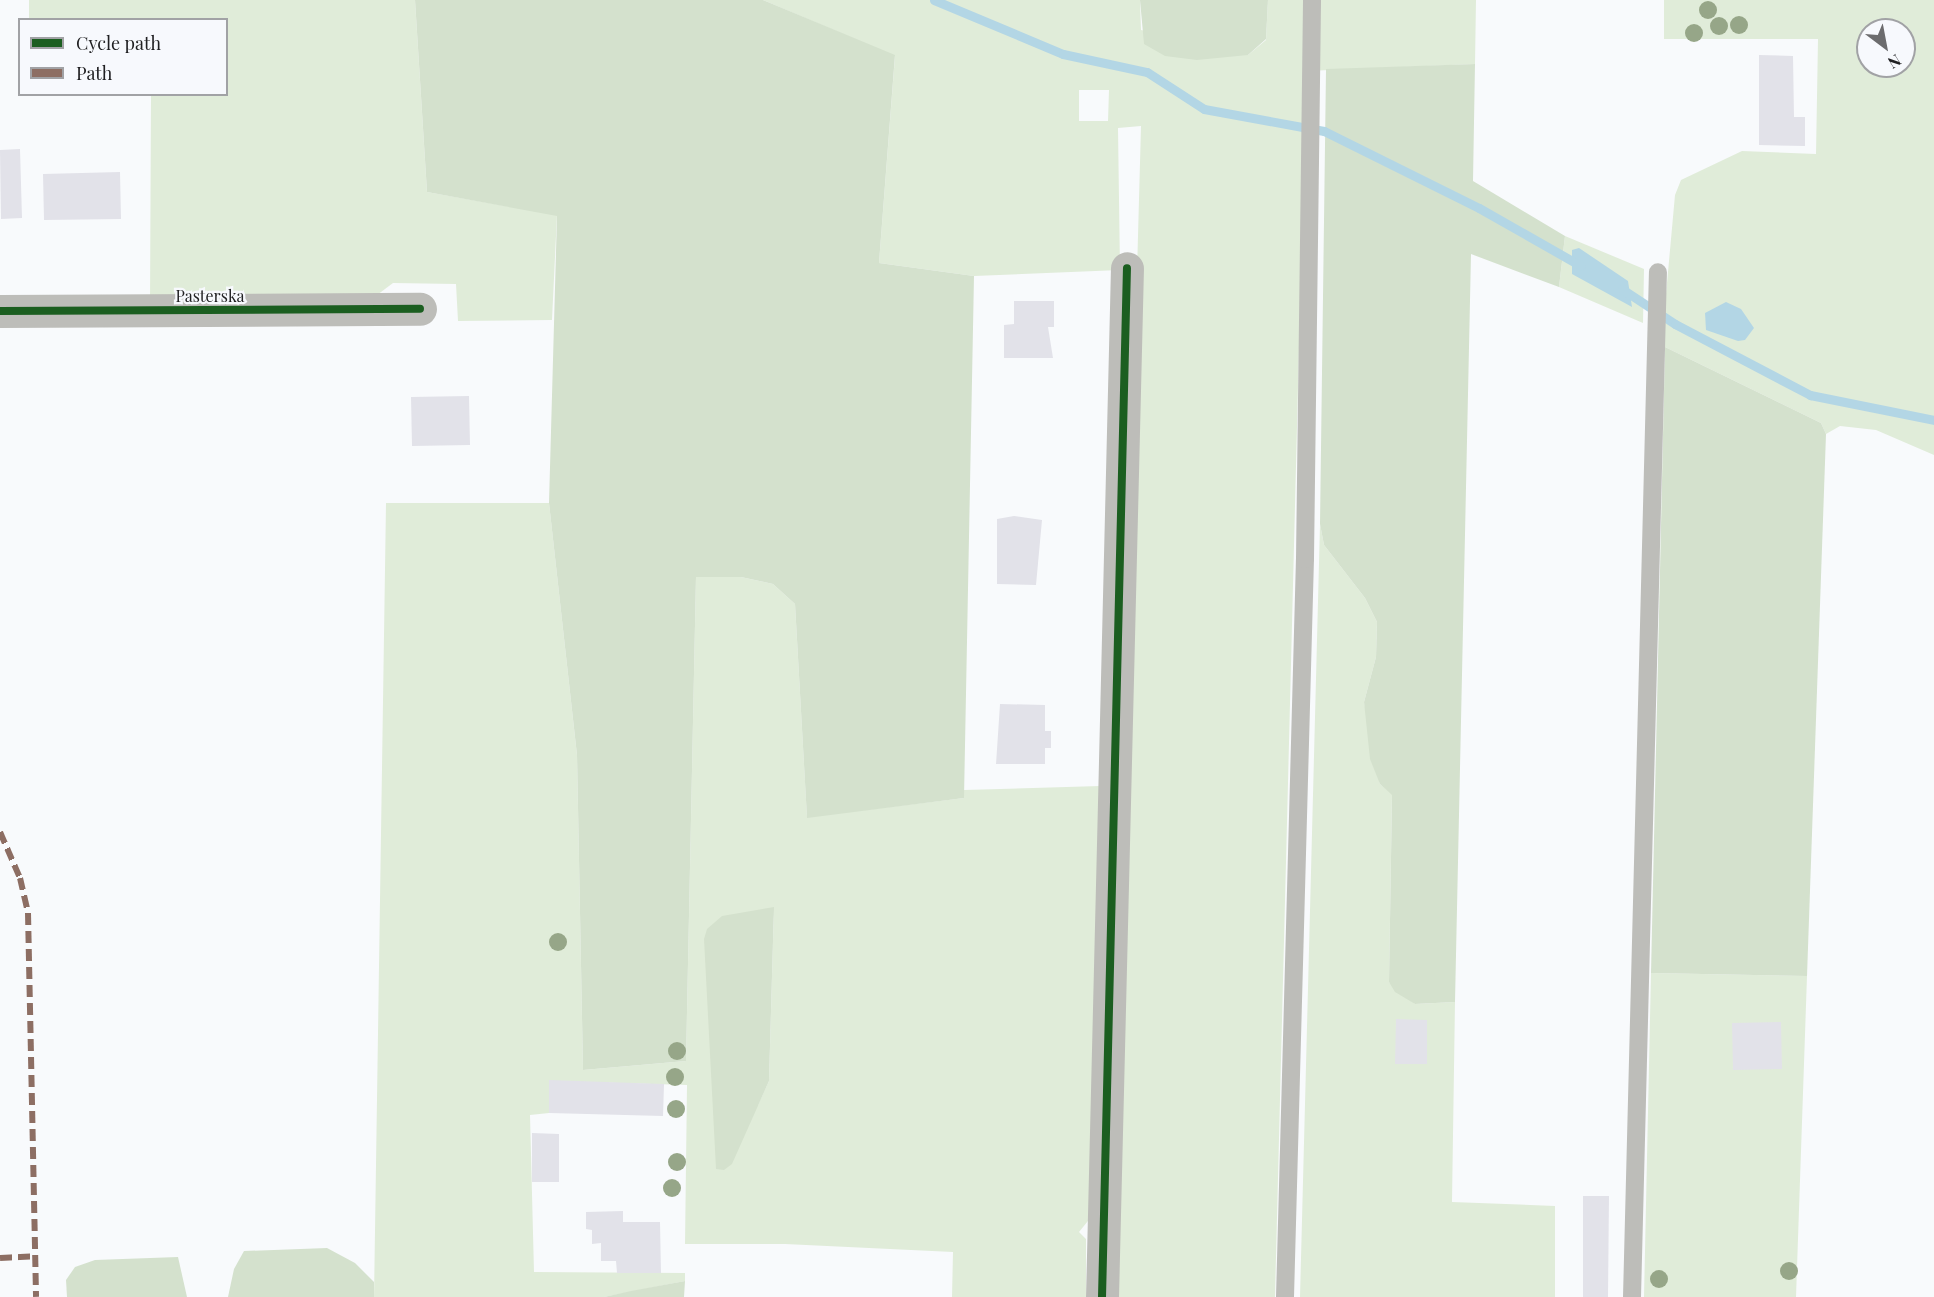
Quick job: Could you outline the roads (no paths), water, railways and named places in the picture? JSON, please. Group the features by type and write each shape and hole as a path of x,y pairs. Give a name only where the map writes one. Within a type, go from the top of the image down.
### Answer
{"street":[{"path":"1102,1297 1127,268"},
{"name":"Pasterska","path":"0,310 420,309"}],"lane":[{"path":"1285,1297 1305,559 1312,0"},
{"path":"1632,1297 1658,272"}],"water":[{"path":"1579,248 1628,281 1632,307 1572,274 1572,250"},
{"path":"1726,302 1741,309 1754,328 1745,340 1738,341 1706,330 1705,313"}],"waterway":[{"path":"934,0 1063,54 1147,72 1204,109 1324,131 1479,208 1581,266"},
{"path":"1622,289 1675,324 1810,395 1934,420"}]}
